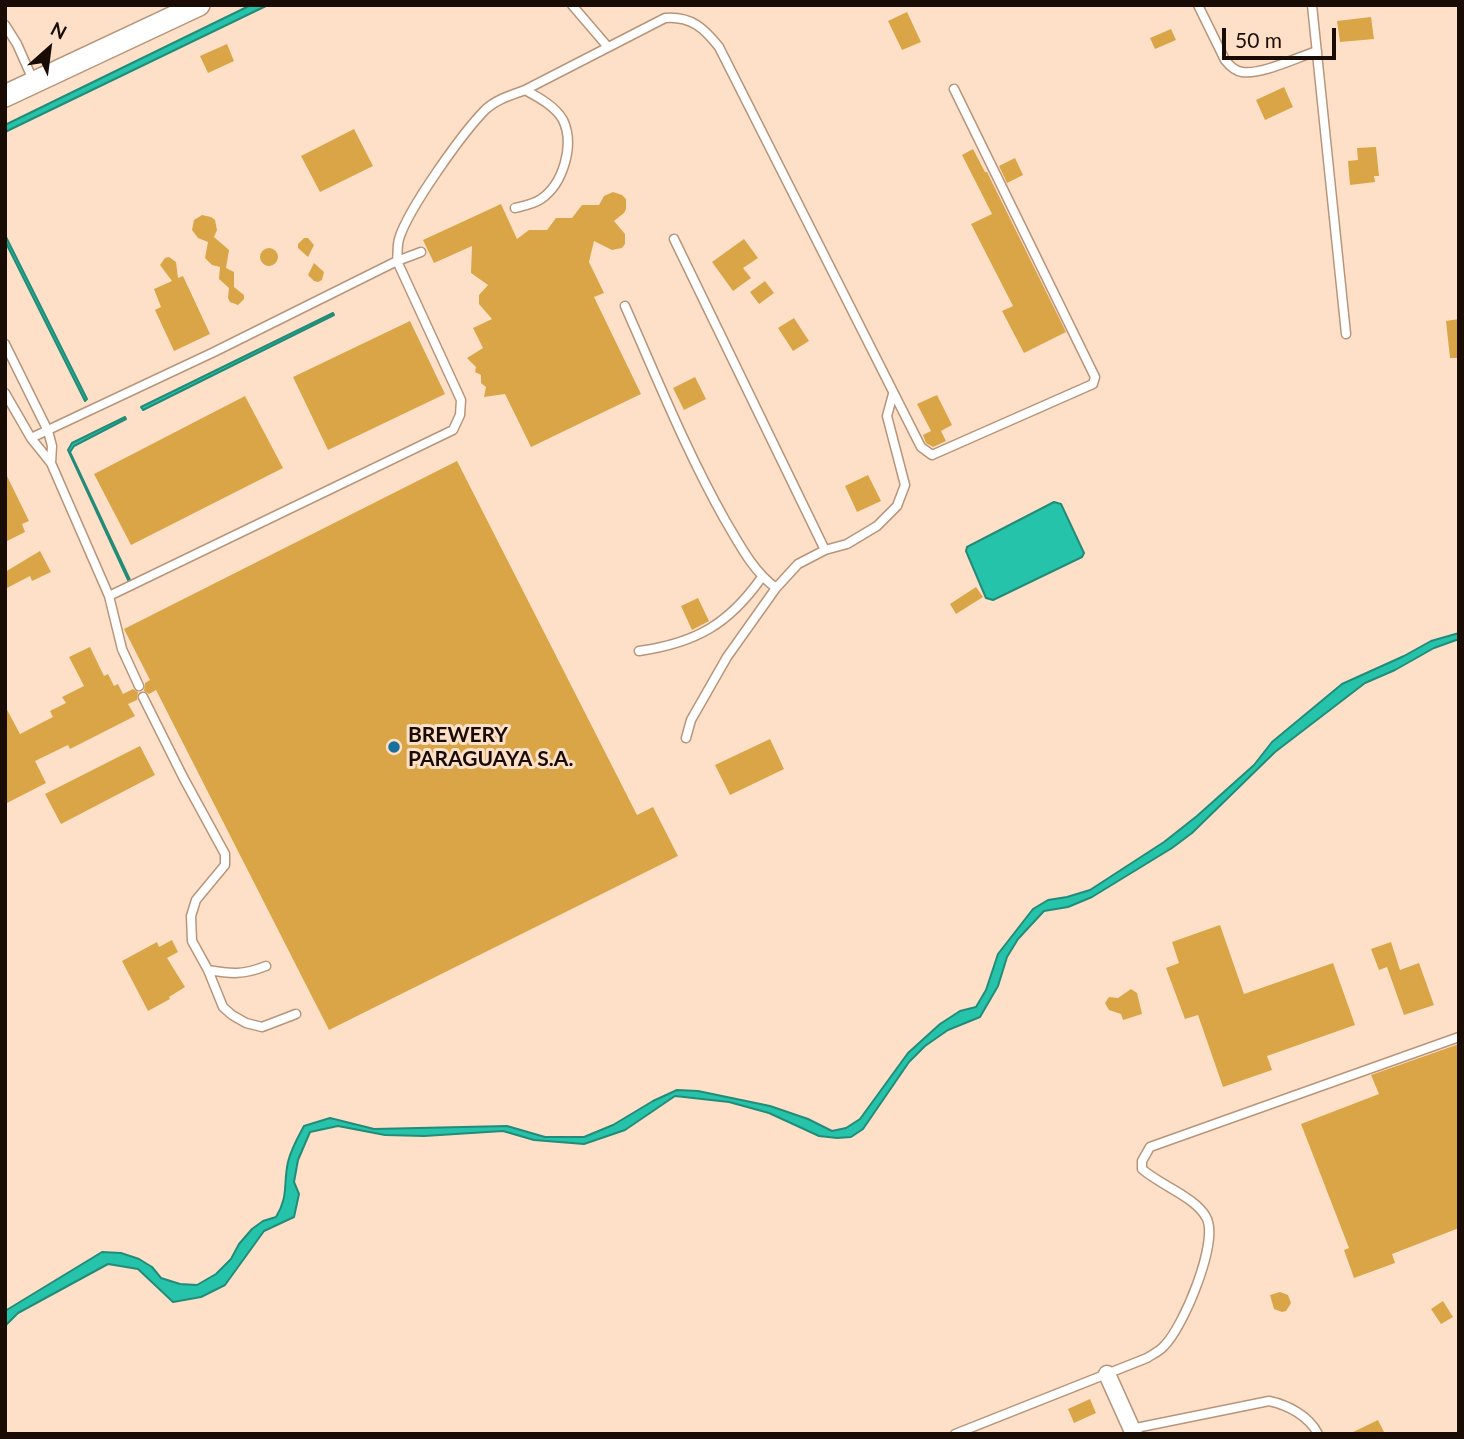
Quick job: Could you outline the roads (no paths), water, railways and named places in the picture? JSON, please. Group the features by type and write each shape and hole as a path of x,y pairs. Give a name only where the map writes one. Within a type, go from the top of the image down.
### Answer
{"main road":[{"path":"5,96 199,5"}],"street":[{"path":"1107,1374 1133,1431"}],"lane":[{"path":"572,5 608,47"},
{"path":"1198,5 1225,60 1242,72 1260,71 1317,51"},
{"path":"1312,5 1346,334"},
{"path":"109,596 453,430 460,415 461,400 397,261 399,240 409,215 466,133 488,108 665,18 679,17 705,29 719,47 921,447 932,455 1093,384 1093,370 954,89"},
{"path":"5,25 17,44 34,83"},
{"path":"515,208 541,199 562,173 566,156 563,120 552,107 524,90"},
{"path":"674,239 825,550"},
{"path":"31,438 397,261 421,252"},
{"path":"625,306 703,482 750,562 762,577 776,587"},
{"path":"5,345 48,431 52,446 51,463"},
{"path":"5,393 31,438 51,463 109,596 122,649 139,686"},
{"path":"686,738 691,720 726,657 776,587 798,564 825,550 847,544 877,526 897,506 905,485 902,465 887,416 893,394"},
{"path":"639,651 668,647 721,623 745,601 762,577"},
{"path":"144,697 225,854 225,865 196,900 191,916 192,941 208,970 223,1007 246,1023 262,1027 296,1014"},
{"path":"208,970 236,974 266,966"},
{"path":"955,1434 1147,1359 1164,1346 1174,1333 1197,1286 1208,1251 1210,1231 1208,1219 1201,1210 1142,1169 1142,1161 1150,1147 1459,1037"},
{"path":"1133,1431 1269,1401 1285,1404 1314,1424 1318,1434"}],"water":[{"path":"251,5 268,5 5,132 5,125"},
{"path":"5,235 87,399 85,401 5,241"},
{"path":"333,313 334,315 143,410 141,407"},
{"path":"125,417 126,419 74,446 70,452 131,582 68,450 72,443"},
{"path":"1054,502 1061,504 1084,553 1082,557 993,600 986,598 966,551 967,547"},
{"path":"1459,633 1459,639 1434,648 1365,683 1275,752 1192,833 1172,848 1092,897 1068,907 1044,911 1018,939 1007,957 998,986 980,1017 948,1030 925,1046 909,1062 863,1129 851,1137 819,1136 769,1113 729,1102 675,1096 625,1130 584,1144 534,1140 503,1131 424,1136 385,1135 338,1126 310,1132 298,1160 294,1182 299,1194 294,1217 264,1231 225,1285 201,1297 173,1302 138,1269 108,1264 18,1313 5,1326 5,1311 102,1252 121,1253 139,1259 152,1267 161,1278 180,1284 197,1285 216,1274 231,1259 252,1229 263,1221 276,1217 284,1196 289,1157 304,1126 330,1118 374,1129 507,1126 545,1137 584,1137 613,1125 677,1090 698,1091 770,1106 808,1119 832,1131 846,1128 860,1119 908,1053 940,1024 960,1011 976,1007 986,990 998,954 1033,909 1048,900 1090,890 1164,842 1254,765 1272,742 1342,684 1431,641"}],"place":[{"name":"BREWERY PARAGUAYA S.A.","path":"394,747"}]}
